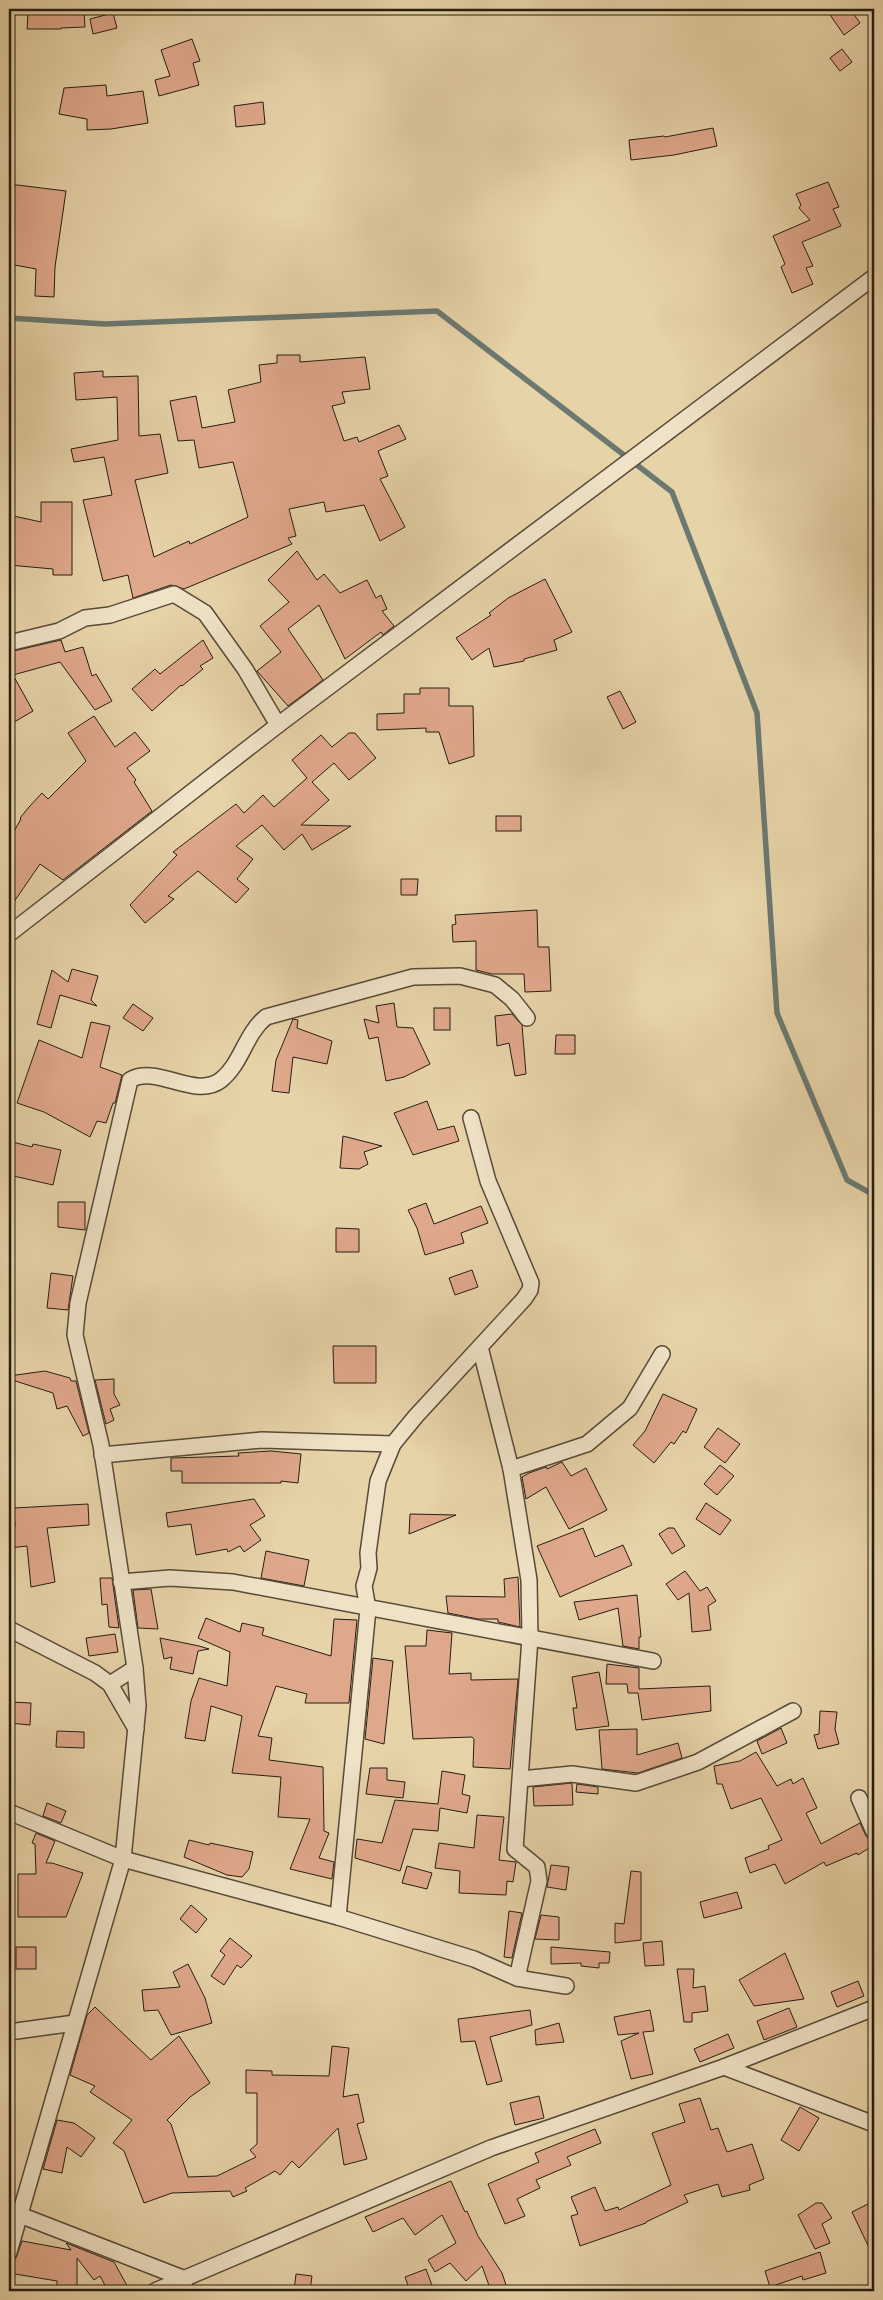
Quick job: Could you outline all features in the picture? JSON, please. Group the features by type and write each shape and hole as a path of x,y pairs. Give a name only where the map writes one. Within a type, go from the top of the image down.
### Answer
{"street":[{"path":"9,934 278,725 874,277"},
{"path":"9,644 59,631 85,618 110,615 174,594 206,613 246,669 278,725"},
{"path":"9,2252 14,2214 75,2022 123,1859 138,1706 135,1668 102,1455 75,1335 78,1304 130,1080 140,1075 196,1085 209,1085 220,1081 233,1067 252,1031 266,1017 413,977 460,976 495,985 512,999 527,1018"},
{"path":"338,1917 368,1609 364,1586 369,1568 368,1553 378,1481 393,1444 530,1290 531,1283 488,1181 471,1118"},
{"path":"480,1347 511,1469 529,1580 530,1638 515,1849 537,1867 539,1881 517,1978"},
{"path":"511,1469 587,1444 630,1408 662,1354"},
{"path":"102,1455 262,1440 393,1444"},
{"path":"121,1582 170,1578 233,1582 368,1609 653,1661"},
{"path":"9,1629 95,1673 110,1684 136,1730"},
{"path":"110,1684 135,1668"},
{"path":"521,1779 572,1774 636,1783 698,1762 793,1711"},
{"path":"859,1798 874,1832"},
{"path":"9,1812 123,1859 338,1917 474,1959 517,1978 566,1986"},
{"path":"155,2291 184,2285 491,2148 724,2067 874,2008"},
{"path":"9,2032 75,2022"},
{"path":"724,2067 874,2124"},
{"path":"14,2214 184,2285"}],"building":[{"path":"826,9 850,9 860,23 844,35"},
{"path":"50,11 84,12 85,27 27,29 28,13 50,14"},
{"path":"113,13 117,28 93,34 90,19"},
{"path":"192,39 200,61 193,63 199,85 159,96 155,80 170,76 161,50"},
{"path":"842,49 852,62 840,71 830,58"},
{"path":"106,85 107,96 143,91 148,123 111,129 87,130 87,119 59,114 64,88"},
{"path":"263,102 265,124 236,127 234,106"},
{"path":"713,128 717,146 674,155 631,160 629,140 665,137"},
{"path":"828,182 839,207 833,209 841,226 802,242 813,266 806,268 813,284 792,293 781,267 785,264 773,236 810,220 799,208 801,205 796,194"},
{"path":"9,184 66,191 55,267 54,297 35,296 36,269 9,264"},
{"path":"277,355 300,355 300,362 365,357 370,389 342,392 345,403 332,406 344,441 357,437 359,442 399,425 406,439 378,451 388,476 380,479 405,527 380,541 364,505 326,512 324,502 289,509 296,536 288,538 292,544 184,589 171,585 133,598 128,575 103,581 83,500 112,495 104,457 74,462 71,449 118,440 117,397 76,400 74,373 103,371 103,377 138,376 139,436 160,434 168,473 135,480 154,557 189,541 190,544 248,517 233,462 199,468 194,440 178,441 170,401 196,396 202,428 235,422 228,390 261,382 259,365 277,363"},
{"path":"41,502 72,502 72,575 53,575 53,569 9,565 9,515 41,522"},
{"path":"297,551 317,580 324,574 340,593 367,580 376,598 381,595 387,609 382,611 394,626 383,635 381,632 345,659 319,605 288,629 323,680 288,706 257,671 281,652 260,626 289,602 268,580"},
{"path":"545,579 572,632 554,640 557,650 524,659 524,661 494,667 489,648 472,660 456,638 491,615 489,613 508,598"},
{"path":"61,640 65,652 83,647 92,676 96,674 112,701 95,710 60,662 13,675 33,711 9,725 9,652"},
{"path":"203,640 213,658 200,666 203,669 181,685 152,711 132,689 155,669 160,674"},
{"path":"420,688 449,688 449,706 473,706 474,756 449,764 439,732 426,732 426,728 377,730 377,714 404,713 404,694 420,694"},
{"path":"620,691 636,722 623,729 607,697"},
{"path":"94,716 115,747 135,732 150,751 127,768 136,780 134,782 152,811 63,880 40,864 9,909 9,840 20,818 42,793 48,799 86,761 68,733"},
{"path":"349,733 355,733 376,758 349,780 334,763 312,782 329,800 301,825 351,826 312,850 302,834 284,850 262,825 236,846 253,859 237,879 249,889 236,903 198,871 168,896 174,899 145,923 130,905 177,855 173,852 236,804 244,813 263,795 274,807 307,778 292,760 321,735 332,747"},
{"path":"496,816 521,816 521,831 496,831"},
{"path":"401,879 418,879 417,895 401,895"},
{"path":"537,910 538,947 549,947 551,991 525,992 524,974 492,974 476,970 476,941 453,942 452,925 456,924 455,915"},
{"path":"72,969 98,976 91,1000 97,1006 60,995 51,1028 37,1024 52,970 68,982"},
{"path":"394,1003 397,1027 413,1028 430,1064 404,1077 386,1081 378,1037 369,1039 364,1019 379,1023 376,1006"},
{"path":"133,1004 153,1018 143,1031 123,1018"},
{"path":"434,1008 450,1008 450,1030 434,1030"},
{"path":"512,1014 522,1025 526,1074 515,1076 509,1043 497,1046 495,1016"},
{"path":"293,1019 298,1020 297,1028 332,1041 327,1064 293,1057 289,1093 272,1091 276,1060"},
{"path":"91,1022 110,1026 100,1067 122,1075 115,1103 113,1103 106,1123 97,1121 90,1137 44,1112 17,1103 39,1040 82,1058"},
{"path":"556,1035 575,1035 575,1054 555,1054"},
{"path":"427,1101 438,1130 454,1126 459,1141 413,1155 394,1113"},
{"path":"343,1136 382,1146 364,1152 368,1164 359,1169 340,1168"},
{"path":"9,1141 32,1147 33,1144 61,1150 53,1185 9,1175"},
{"path":"58,1202 85,1202 85,1230 58,1227"},
{"path":"426,1203 434,1224 481,1206 488,1223 461,1233 464,1243 425,1255 417,1228 408,1210"},
{"path":"336,1228 359,1229 359,1252 336,1252"},
{"path":"472,1270 478,1287 455,1295 449,1278"},
{"path":"51,1273 73,1276 68,1310 47,1308"},
{"path":"333,1346 376,1346 376,1383 334,1383"},
{"path":"45,1371 70,1378 71,1381 76,1381 89,1433 83,1436 67,1406 57,1409 53,1393 9,1379 9,1376"},
{"path":"114,1379 114,1394 120,1405 110,1409 114,1420 106,1424 95,1380"},
{"path":"663,1394 697,1409 686,1433 683,1431 674,1444 671,1442 654,1463 633,1445 645,1431"},
{"path":"718,1428 740,1444 725,1463 704,1447"},
{"path":"271,1451 301,1454 298,1483 281,1481 281,1483 182,1483 182,1471 171,1471 171,1458 239,1456 238,1453"},
{"path":"562,1462 571,1476 586,1468 607,1510 569,1529 546,1487 526,1499 522,1477"},
{"path":"720,1465 734,1476 717,1495 704,1484"},
{"path":"254,1499 265,1516 250,1525 261,1540 244,1552 240,1546 228,1552 227,1549 196,1555 191,1524 168,1527 166,1513"},
{"path":"706,1503 731,1520 720,1535 696,1519"},
{"path":"88,1504 89,1525 47,1528 55,1582 31,1587 27,1546 9,1548 9,1527 15,1526 14,1508"},
{"path":"410,1514 456,1515 409,1534"},
{"path":"583,1528 595,1557 623,1545 632,1565 560,1597 537,1546"},
{"path":"668,1528 674,1528 685,1546 672,1554 659,1534"},
{"path":"266,1551 309,1560 304,1586 261,1578"},
{"path":"685,1571 700,1591 707,1587 716,1601 708,1606 711,1630 692,1632 689,1593 678,1600 666,1584"},
{"path":"518,1577 520,1627 498,1622 498,1619 478,1619 448,1613 446,1596 505,1597 504,1579"},
{"path":"100,1578 112,1578 119,1628 109,1627 107,1604 102,1605"},
{"path":"151,1589 158,1629 138,1628 133,1590"},
{"path":"637,1595 641,1637 639,1637 639,1649 623,1646 618,1608 579,1620 574,1602"},
{"path":"206,1618 240,1632 242,1623 264,1628 262,1635 331,1656 334,1619 357,1620 349,1703 305,1703 307,1694 276,1686 258,1736 272,1738 269,1760 323,1767 324,1831 329,1833 319,1858 334,1862 332,1879 290,1869 310,1819 278,1817 281,1777 232,1773 242,1716 211,1706 205,1741 185,1738 191,1701 199,1678 227,1686 230,1652 198,1638"},
{"path":"427,1630 452,1633 449,1674 471,1673 471,1680 518,1679 510,1769 473,1767 474,1739 472,1737 413,1739 405,1646 426,1646"},
{"path":"115,1634 118,1652 89,1656 86,1638"},
{"path":"160,1638 209,1649 198,1651 193,1674 170,1669 172,1657 164,1659"},
{"path":"373,1658 393,1661 384,1744 365,1739"},
{"path":"607,1664 639,1668 639,1689 710,1686 711,1711 642,1720 638,1693 628,1693 627,1684 606,1684"},
{"path":"599,1672 609,1726 576,1730 573,1708 577,1708 572,1677"},
{"path":"9,1702 31,1703 30,1725 9,1723"},
{"path":"820,1711 837,1712 835,1729 839,1744 818,1749 814,1735 819,1734"},
{"path":"781,1728 787,1743 762,1754 757,1741"},
{"path":"637,1729 637,1755 678,1743 682,1758 638,1773 602,1769 599,1730"},
{"path":"57,1731 84,1732 84,1748 56,1747"},
{"path":"756,1752 777,1786 791,1779 793,1784 803,1778 817,1808 806,1813 821,1844 860,1823 866,1836 873,1841 874,1845 858,1855 857,1853 826,1866 824,1862 785,1884 775,1864 750,1873 745,1858 769,1849 768,1846 782,1840 761,1798 731,1809 722,1784 717,1784 714,1766 740,1761"},
{"path":"370,1768 387,1768 387,1780 405,1782 403,1798 366,1794"},
{"path":"442,1771 465,1775 462,1794 470,1796 467,1813 440,1808 438,1831 413,1829 400,1871 355,1858 357,1839 382,1843 395,1800 438,1804"},
{"path":"572,1783 573,1805 534,1806 533,1787"},
{"path":"577,1784 598,1787 598,1794 576,1792"},
{"path":"47,1803 66,1811 61,1823 43,1816"},
{"path":"477,1815 504,1817 499,1860 516,1862 513,1882 507,1881 506,1895 459,1893 460,1871 435,1868 439,1843 474,1848"},
{"path":"36,1833 55,1841 46,1863 52,1863 83,1873 66,1917 18,1917 18,1874 36,1874 35,1844 32,1843"},
{"path":"189,1840 253,1852 249,1869 242,1877 227,1875 184,1857"},
{"path":"551,1865 569,1867 566,1890 547,1887"},
{"path":"407,1866 432,1873 427,1889 402,1883"},
{"path":"631,1871 641,1872 641,1940 615,1943 615,1923 624,1924"},
{"path":"737,1892 742,1908 704,1918 700,1902"},
{"path":"191,1905 207,1919 196,1933 180,1919"},
{"path":"509,1911 522,1913 512,1958 504,1957"},
{"path":"541,1915 559,1917 559,1940 535,1939"},
{"path":"230,1938 252,1956 241,1968 237,1965 224,1985 211,1976 225,1955 220,1951"},
{"path":"662,1941 664,1965 645,1966 643,1943"},
{"path":"16,1947 36,1947 36,1969 16,1969"},
{"path":"551,1947 610,1952 609,1963 599,1963 599,1968 581,1966 581,1963 551,1964"},
{"path":"785,1953 804,1999 754,2006 739,1980"},
{"path":"188,1964 205,1998 212,2023 171,2035 158,2010 144,2011 142,1990 180,1987 173,1972"},
{"path":"677,1969 694,1969 693,1988 705,1986 708,2011 692,2013 692,2022 684,2022"},
{"path":"858,1981 864,1996 837,2007 831,1992"},
{"path":"95,2007 151,2060 179,2036 210,2083 190,2097 167,2120 171,2124 188,2177 217,2176 256,2157 250,2150 257,2144 257,2093 246,2093 246,2070 272,2071 272,2075 329,2076 332,2046 349,2048 343,2097 358,2094 364,2122 357,2124 367,2159 344,2165 338,2128 299,2168 292,2161 280,2175 275,2171 245,2188 247,2191 233,2197 230,2191 172,2193 144,2203 124,2151 113,2143 132,2120 90,2092 95,2086 70,2075 87,2015"},
{"path":"789,2008 797,2027 764,2040 757,2021"},
{"path":"530,2010 532,2025 490,2037 502,2081 487,2085 475,2041 461,2042 458,2019"},
{"path":"650,2010 654,2031 643,2032 653,2074 631,2079 621,2041 639,2033 618,2035 614,2017"},
{"path":"559,2023 564,2042 536,2045 535,2030"},
{"path":"728,2034 734,2048 700,2062 694,2049"},
{"path":"539,2096 544,2118 515,2125 510,2103"},
{"path":"700,2098 711,2130 718,2128 727,2152 752,2144 764,2179 749,2185 750,2190 722,2197 718,2184 684,2195 688,2202 646,2223 580,2246 571,2216 578,2214 571,2197 595,2187 605,2211 618,2207 619,2210 671,2185 652,2133 685,2122 679,2104"},
{"path":"800,2107 819,2118 799,2151 781,2140"},
{"path":"57,2120 74,2123 95,2138 81,2157 67,2147 62,2173 43,2169"},
{"path":"595,2129 601,2143 567,2157 571,2165 536,2180 540,2188 517,2199 525,2216 505,2224 488,2184 539,2162 535,2153"},
{"path":"451,2181 478,2236 502,2273 508,2291 491,2291 482,2266 466,2281 450,2263 435,2272 428,2260 456,2243 442,2215 415,2235 403,2218 373,2232 365,2217"},
{"path":"874,2201 874,2258 852,2212"},
{"path":"816,2203 822,2203 832,2218 822,2224 830,2243 815,2249 798,2215"},
{"path":"22,2241 71,2250 66,2243 114,2262 130,2291 108,2291 100,2276 94,2280 77,2258 77,2287 57,2287 57,2281 9,2273 9,2261 16,2258"},
{"path":"820,2252 826,2273 803,2280 802,2276 770,2287 765,2271"},
{"path":"426,2269 433,2288 424,2291 410,2291 405,2277"},
{"path":"296,2274 312,2276 310,2291 294,2291"}],"waterway":[{"path":"9,318 105,324 437,311 672,492 757,713 777,1013 847,1180 874,1195"}]}
